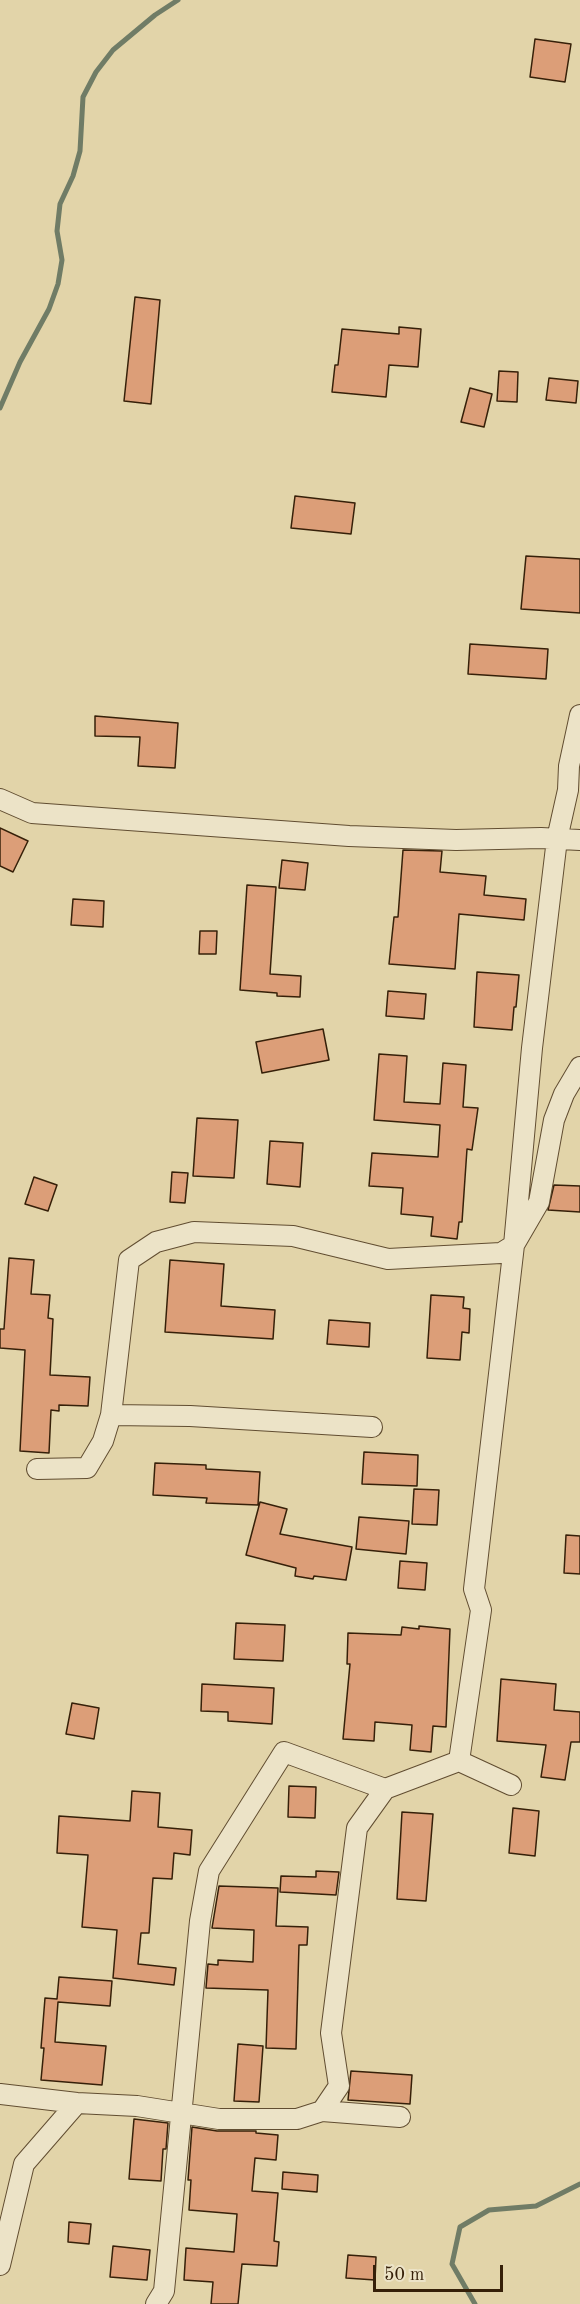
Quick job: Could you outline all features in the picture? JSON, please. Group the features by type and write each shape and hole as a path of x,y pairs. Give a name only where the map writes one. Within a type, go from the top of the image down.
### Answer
{"street":[{"path":"459,1761 481,1610 474,1589 514,1245 532,1048 557,838 568,790 569,766 580,715"},
{"path":"0,799 32,813 349,836 456,840 557,838 580,840"},
{"path":"37,1469 87,1468 103,1441 111,1415 129,1260 156,1242 194,1232 293,1236 388,1258 501,1252 514,1245 539,1202 554,1120 564,1094 580,1067"},
{"path":"111,1415 190,1416 372,1426"},
{"path":"156,2304 164,2291 200,1921 209,1871 284,1752 385,1789"},
{"path":"322,2111 339,2086 331,2033 357,1828 385,1789 459,1761 511,1785"},
{"path":"0,2094 76,2103 137,2106 219,2119 297,2119 322,2111 400,2117"},
{"path":"0,2265 24,2164 76,2103"}],"building":[{"path":"535,39 571,44 565,82 530,77"},
{"path":"135,297 160,300 151,404 124,401"},
{"path":"399,327 421,329 418,367 389,365 386,397 332,392 342,329 399,334"},
{"path":"499,371 518,372 517,402 497,401"},
{"path":"549,378 578,381 576,403 546,400"},
{"path":"470,388 492,394 484,427 461,422"},
{"path":"295,496 355,503 351,534 291,528"},
{"path":"526,556 580,559 580,613 521,609"},
{"path":"470,644 548,649 546,679 468,674"},
{"path":"95,716 178,723 175,768 138,766 140,737 95,736"},
{"path":"0,828 28,841 13,872 0,866"},
{"path":"403,850 442,851 440,872 486,876 484,895 526,899 524,920 459,914 455,969 389,964 394,917 398,917"},
{"path":"282,860 308,863 305,890 279,888"},
{"path":"247,885 276,887 270,974 301,976 300,997 240,990"},
{"path":"73,899 104,901 103,927 71,925"},
{"path":"200,931 217,931 216,954 199,954"},
{"path":"477,972 519,975 512,1030 474,1027"},
{"path":"388,991 426,994 424,1019 386,1016"},
{"path":"323,1029 329,1060 262,1073 256,1042"},
{"path":"379,1054 407,1056 404,1102 440,1104 443,1063 466,1065 463,1107 478,1108 472,1150 467,1149 462,1222 459,1222 457,1239 431,1236 433,1217 401,1214 403,1188 369,1186 372,1153 438,1157 440,1125 374,1120"},
{"path":"197,1118 238,1120 234,1178 193,1176"},
{"path":"270,1141 303,1143 300,1187 267,1184"},
{"path":"172,1172 188,1173 185,1203 170,1202"},
{"path":"34,1177 57,1185 48,1211 25,1204"},
{"path":"554,1185 580,1186 580,1212 548,1210"},
{"path":"9,1258 34,1260 31,1294 50,1295 48,1318 53,1319 50,1375 90,1377 88,1406 59,1405 59,1411 51,1410 49,1453 20,1451 25,1350 0,1348 0,1329 4,1329"},
{"path":"170,1260 224,1264 221,1306 275,1310 273,1339 165,1332"},
{"path":"431,1295 464,1297 463,1308 470,1309 469,1333 462,1332 460,1360 427,1358"},
{"path":"329,1320 370,1323 369,1347 327,1344"},
{"path":"364,1452 418,1455 417,1486 362,1484"},
{"path":"155,1463 206,1465 206,1469 260,1472 258,1505 206,1503 207,1498 153,1495"},
{"path":"414,1489 439,1490 437,1525 412,1524"},
{"path":"260,1502 287,1509 280,1534 352,1547 346,1580 295,1576 296,1568 246,1555"},
{"path":"359,1517 409,1521 406,1554 356,1549"},
{"path":"566,1535 580,1536 580,1574 564,1573"},
{"path":"400,1561 427,1563 425,1590 398,1588"},
{"path":"236,1623 285,1625 283,1661 234,1659"},
{"path":"419,1626 450,1629 446,1727 433,1726 431,1752 410,1750 412,1725 375,1722 374,1741 343,1739 350,1664 347,1664 348,1633 401,1635 402,1627 419,1629"},
{"path":"501,1679 556,1684 554,1710 580,1712 580,1742 571,1742 565,1780 541,1777 546,1745 497,1741"},
{"path":"202,1684 274,1688 272,1724 228,1721 228,1712 201,1711"},
{"path":"72,1703 99,1708 94,1739 66,1734"},
{"path":"289,1786 316,1787 315,1818 288,1817"},
{"path":"132,1791 160,1793 158,1827 192,1830 190,1855 174,1853 172,1879 153,1878 149,1933 141,1933 138,1964 176,1968 174,1985 113,1978 117,1930 82,1927 88,1855 57,1853 59,1816 130,1821"},
{"path":"513,1808 539,1811 535,1856 509,1853"},
{"path":"402,1812 433,1814 426,1901 397,1899"},
{"path":"316,1871 339,1872 336,1895 280,1892 281,1876 316,1877"},
{"path":"219,1886 278,1888 276,1926 308,1927 307,1945 299,1945 296,2049 266,2048 268,1990 206,1988 208,1964 218,1965 218,1960 253,1962 254,1930 212,1928"},
{"path":"59,1977 112,1981 110,2006 58,2002 55,2042 106,2046 102,2085 41,2080 45,1998 57,1999"},
{"path":"238,2044 263,2046 259,2102 234,2101"},
{"path":"351,2071 412,2075 410,2104 348,2100"},
{"path":"134,2119 168,2123 166,2149 163,2149 161,2181 129,2179"},
{"path":"192,2127 217,2131 256,2131 256,2133 278,2135 276,2160 255,2158 252,2191 278,2193 274,2241 279,2242 277,2266 242,2264 238,2304 211,2304 213,2282 184,2280 186,2248 234,2252 237,2214 189,2210 191,2180 188,2180"},
{"path":"283,2172 318,2175 317,2192 282,2189"},
{"path":"69,2222 91,2224 89,2244 68,2242"},
{"path":"113,2246 150,2250 147,2280 110,2277"},
{"path":"348,2255 376,2257 375,2280 346,2278"}],"waterway":[{"path":"0,408 20,362 49,309 58,284 62,260 57,231 60,204 73,176 80,151 83,97 96,72 113,50 155,15 178,0"},
{"path":"475,2304 452,2264 460,2227 489,2210 536,2206 580,2184"}]}
